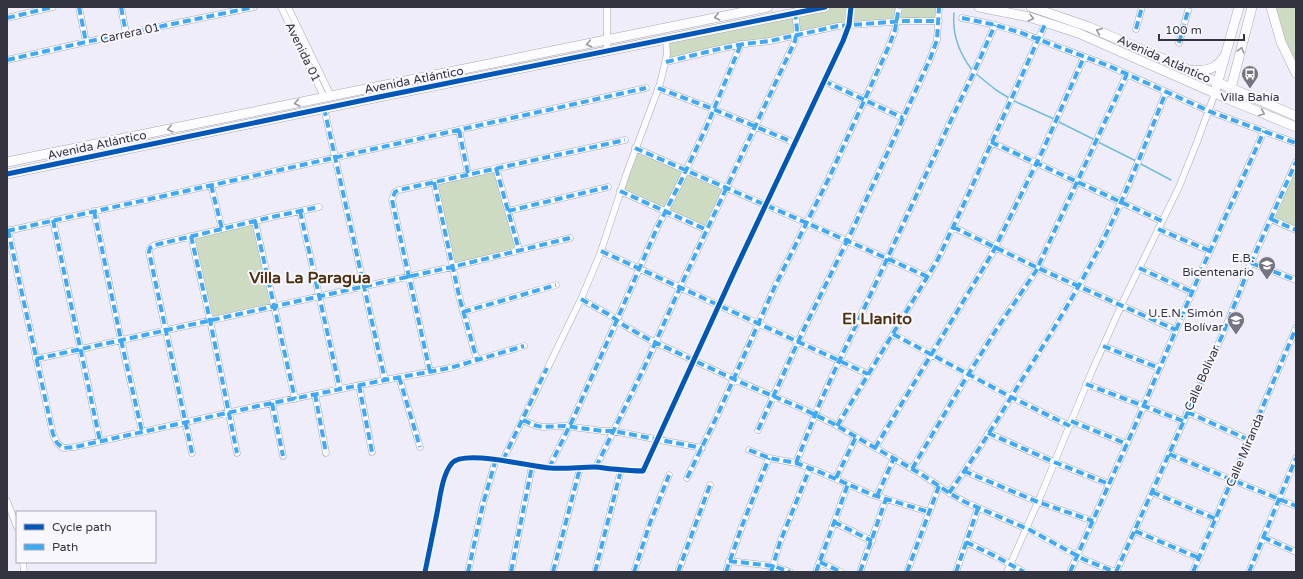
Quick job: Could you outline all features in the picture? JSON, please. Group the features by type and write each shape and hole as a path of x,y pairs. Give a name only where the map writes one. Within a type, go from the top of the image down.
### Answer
{"street":[{"path":"7,18 36,9 53,7"},
{"path":"78,7 86,42"},
{"path":"121,7 126,34"},
{"name":"Carrera 01","path":"7,60 254,7"},
{"name":"Avenida 01","path":"281,7 328,96"},
{"name":"Avenida 01","path":"288,7 328,96"},
{"path":"607,7 608,51"},
{"name":"Avenida Atlántico","path":"7,162 768,7"},
{"name":"Avenida Atlántico","path":"7,174 324,108 825,7"},
{"path":"425,572 442,489 451,464 457,460 470,458 496,459 549,468 596,467 643,471 719,304 824,81 849,25 851,7"},
{"path":"687,478 734,379 776,284 807,223 889,46 895,30 899,7"},
{"path":"758,430 798,341 847,241 934,48 937,40 939,7"},
{"name":"Avenida Atlántico","path":"979,7 1013,13 1046,22 1099,41 1228,99"},
{"name":"Avenida Atlántico","path":"1031,7 1089,26 1296,116"},
{"path":"1136,29 1142,7"},
{"path":"1179,43 1189,7"},
{"path":"1007,572 1038,502 1086,384 1121,306 1179,187 1209,111 1240,7"},
{"path":"1252,7 1228,99 1296,128"},
{"path":"1271,7 1281,42 1296,73"},
{"path":"596,467 632,395 706,230 797,35 795,13"},
{"path":"962,18 995,25 1084,57 1127,74 1209,111 1296,143"},
{"path":"666,62 741,44 770,41 828,28 896,21 939,21"},
{"path":"837,426 928,277 953,227 1046,22"},
{"path":"796,463 839,360 995,25"},
{"path":"503,460 581,299 601,251 620,191 666,62 668,49 666,39"},
{"path":"549,468 569,427 657,228 686,170 741,44"},
{"path":"1186,68 1198,70 1208,69 1218,64 1226,54"},
{"path":"875,448 931,354 988,263 1036,163 1084,57"},
{"path":"912,469 968,373 1038,268 1127,74"},
{"path":"824,81 903,118"},
{"path":"524,346 450,368 314,394 67,448 61,447 53,434 8,231 646,88"},
{"path":"658,88 795,143"},
{"path":"949,492 1041,349 1096,255 1136,168 1166,92"},
{"path":"324,108 385,380"},
{"path":"459,130 468,174"},
{"path":"1070,572 1264,131"},
{"path":"430,372 408,277 392,197 394,192 468,174 625,140"},
{"path":"991,142 1162,221"},
{"path":"635,148 928,277"},
{"name":"Calle Bolívar","path":"1116,572 1222,336 1251,263 1296,162"},
{"path":"496,168 518,250"},
{"path":"434,182 452,267 477,360"},
{"path":"212,185 222,229"},
{"path":"508,211 608,187"},
{"path":"620,191 706,230"},
{"path":"192,453 149,249 155,245 191,236 319,207"},
{"path":"94,211 142,432"},
{"path":"300,211 340,389"},
{"path":"1271,219 1296,230"},
{"path":"53,220 100,441"},
{"path":"255,221 295,398"},
{"path":"953,227 1078,287 1176,330"},
{"path":"1158,229 1210,251"},
{"path":"191,236 237,453"},
{"path":"36,359 408,277 570,238"},
{"path":"601,251 719,304 868,374"},
{"path":"1251,263 1296,280"},
{"path":"1140,268 1192,292"},
{"path":"463,312 556,285"},
{"path":"581,299 637,333 837,426 978,508 1026,528 1077,556 1116,572"},
{"name":"Calle Miranda","path":"1193,572 1296,328"},
{"path":"893,334 1011,397 1071,423 1127,444"},
{"path":"1103,346 1159,368"},
{"path":"399,377 420,446"},
{"path":"1086,384 1183,421"},
{"path":"359,385 372,452"},
{"path":"314,394 326,453"},
{"path":"272,403 283,456"},
{"path":"1187,412 1250,440"},
{"path":"522,420 542,427 569,427 613,431 702,448"},
{"path":"988,433 1109,484"},
{"path":"836,478 856,437"},
{"path":"749,450 769,458 796,463 836,478 877,496 929,512"},
{"path":"1169,454 1296,506"},
{"path":"726,572 769,458"},
{"path":"877,496 894,458"},
{"path":"468,572 482,504 496,459"},
{"path":"1249,572 1296,460"},
{"path":"511,572 532,466"},
{"path":"553,572 580,468"},
{"path":"772,569 780,542 810,468"},
{"path":"595,572 621,470"},
{"path":"964,470 1038,502 1093,521"},
{"path":"634,572 650,523 669,476"},
{"path":"678,572 710,484"},
{"path":"816,572 848,484"},
{"path":"907,572 939,486"},
{"path":"1152,492 1216,519"},
{"path":"860,572 886,499"},
{"path":"7,501 16,524"},
{"path":"956,572 978,508"},
{"path":"834,522 872,541"},
{"path":"1135,531 1199,558"},
{"path":"1263,537 1296,552"},
{"path":"966,542 1024,572"},
{"path":"729,562 790,572"},
{"path":"820,562 841,572"}],"green space":[{"path":"825,7 939,7 939,21 854,24 666,62 666,39"},
{"path":"1271,7 1296,7 1296,73"},
{"path":"635,148 726,188 707,230 620,191"},
{"path":"1296,162 1296,230 1271,219"},
{"path":"496,168 519,250 452,267 434,182"},
{"path":"255,221 275,306 210,320 191,236"}],"waterway":[{"path":"954,13 954,28 957,43 963,57 972,70"},
{"path":"975,73 996,90 1009,98"},
{"path":"1012,100 1054,119"},
{"path":"1057,121 1095,140"},
{"path":"1098,142 1136,161"},
{"path":"1139,163 1171,180"}],"marked path":[{"path":"7,18 53,7"},
{"path":"79,7 86,42"},
{"path":"121,7 126,33"},
{"path":"7,60 254,7"},
{"path":"687,478 718,414 776,284 829,178 889,46 895,30 899,7"},
{"path":"758,430 803,331 852,231 930,59 937,40 939,7"},
{"path":"1136,29 1142,7"},
{"path":"1179,43 1189,7"},
{"path":"596,467 644,368 795,41 797,29 795,13"},
{"path":"962,18 1019,32 1109,66 1211,112 1296,143"},
{"path":"666,62 719,49 770,41 838,26 904,21 939,21"},
{"path":"837,426 937,261 1046,22"},
{"path":"796,463 819,405 995,25"},
{"path":"549,468 574,417 657,228 706,128 741,44"},
{"path":"875,448 993,252 1043,150 1084,57"},
{"path":"912,469 994,333 1036,271 1127,74"},
{"path":"824,81 903,118"},
{"path":"7,231 646,88"},
{"path":"658,88 795,143"},
{"path":"949,493 993,426 1058,321 1086,272 1124,195 1166,92"},
{"path":"324,108 385,380"},
{"path":"459,130 468,174"},
{"path":"1070,572 1264,131"},
{"path":"430,372 392,200 395,192 625,140"},
{"path":"991,142 1162,221"},
{"path":"635,148 928,277"},
{"path":"1116,572 1222,336 1251,263 1296,162"},
{"path":"496,168 519,250"},
{"path":"434,182 460,300 477,360"},
{"path":"211,185 222,229"},
{"path":"508,211 608,187"},
{"path":"620,191 707,230"},
{"path":"192,453 149,252 150,248 155,245 319,207"},
{"path":"94,211 142,432"},
{"path":"300,211 340,389"},
{"path":"1271,219 1296,230"},
{"path":"53,220 100,441"},
{"path":"255,221 295,399"},
{"path":"953,227 1038,268 1176,330"},
{"path":"1158,229 1210,251"},
{"path":"8,230 53,434 57,443 63,448 75,447 258,406 450,368 524,346"},
{"path":"191,236 237,453"},
{"path":"36,359 452,267 570,238"},
{"path":"601,251 868,374"},
{"path":"1251,263 1296,280"},
{"path":"1139,268 1192,292"},
{"path":"463,312 556,285"},
{"path":"581,299 648,339 832,423 921,474 965,502 1030,530 1083,559 1115,572"},
{"path":"1193,572 1296,328"},
{"path":"893,334 1011,397 1070,426"},
{"path":"1103,346 1159,368"},
{"path":"503,460 547,368"},
{"path":"399,377 420,447"},
{"path":"1086,384 1183,421"},
{"path":"359,385 372,452"},
{"path":"315,394 326,453"},
{"path":"272,403 283,456"},
{"path":"1187,412 1249,440"},
{"path":"523,420 542,427 565,426 613,431 702,448"},
{"path":"1071,421 1127,444"},
{"path":"988,433 1109,484"},
{"path":"836,478 856,437"},
{"path":"749,450 769,458 796,463 873,495 929,512"},
{"path":"1169,454 1296,506"},
{"path":"726,572 742,526 769,458"},
{"path":"877,496 894,458"},
{"path":"1249,572 1296,458"},
{"path":"468,572 483,504 496,459"},
{"path":"511,572 532,466"},
{"path":"553,572 580,468"},
{"path":"771,572 780,542 810,468"},
{"path":"595,572 621,470"},
{"path":"964,471 1038,502 1093,521"},
{"path":"634,572 650,523 669,475"},
{"path":"816,572 848,484"},
{"path":"678,572 710,485"},
{"path":"907,572 939,486"},
{"path":"1152,492 1216,519"},
{"path":"860,572 886,499"},
{"path":"956,572 978,508"},
{"path":"834,522 872,541"},
{"path":"1135,531 1199,558"},
{"path":"1263,537 1296,552"},
{"path":"966,542 1024,572"},
{"path":"729,561 773,566 790,572"},
{"path":"820,562 841,572"}],"cycle path":[{"path":"7,174 825,7"},
{"path":"425,572 444,480 452,463 459,459 483,458 550,468 595,467 643,471 735,270 843,41 849,25 851,7"}],"place":[{"name":"Villa Bahía","path":"1250,89"},
{"name":"E.B. Bicentenario","path":"1267,280"},
{"name":"U.E.N. Simón Bolívar","path":"1236,335"}],"district":[{"name":"Villa La Paragua","path":"310,278"},
{"name":"El Llanito","path":"877,319"}]}
